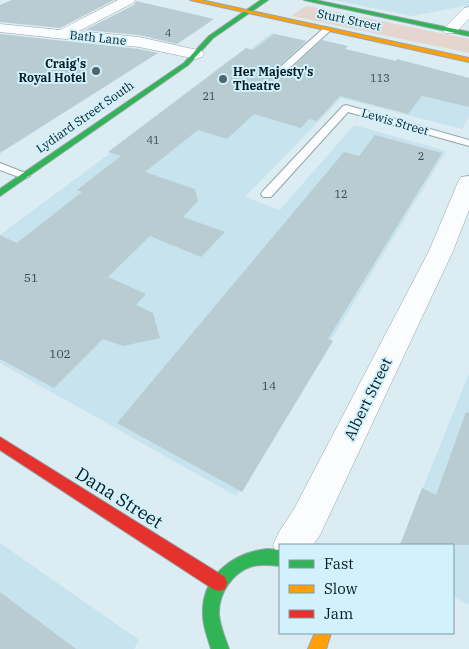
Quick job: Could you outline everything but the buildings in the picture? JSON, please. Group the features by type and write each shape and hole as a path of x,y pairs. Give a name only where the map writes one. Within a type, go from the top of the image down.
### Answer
{"street":[{"path":"63,34 128,0"},
{"name":"Sturt Street","path":"193,0 469,60"},
{"name":"Lydiard Street South","path":"195,58 208,39 265,0"},
{"name":"Sturt Street","path":"307,0 469,34"},
{"path":"254,26 284,6"},
{"path":"450,30 469,11"},
{"name":"Bath Lane","path":"0,28 147,43 195,58"},
{"name":"Lydiard Street South","path":"0,193 195,58 216,49"},
{"name":"Albert Street","path":"293,544 306,522 441,251 469,182"},
{"name":"Albert Street","path":"441,251 469,213"},
{"name":"Dana Street","path":"0,443 219,583"},
{"path":"220,649 212,622 212,603 219,583 230,570 250,558 266,555 279,558"},
{"path":"321,648 323,634"}],"lane":[{"path":"282,70 328,29"},
{"name":"Lewis Street","path":"267,194 346,108 469,143"},
{"path":"0,166 24,176"}],"shaded area":[{"path":"333,0 469,0 469,5 412,16"},
{"path":"308,6 469,39 469,53 292,16"},
{"path":"272,33 469,78 469,117 462,129 341,98 245,197 280,210 354,125 446,151 236,496 0,363 0,235"},
{"path":"469,373 469,605 454,597 454,544 400,544"},
{"path":"0,543 139,640 134,649 0,649"}],"traffic: fast":[{"path":"0,193 186,64 211,37 265,0"},
{"path":"307,0 469,34"},
{"path":"220,649 211,612 213,598 224,576 233,568 254,558 279,558"}],"traffic: slow":[{"path":"193,0 469,60"},
{"path":"317,649 323,634"}],"traffic: jam":[{"path":"0,443 219,583"}],"place":[{"name":"Craig's Royal Hotel","path":"96,71"},
{"name":"Her Majesty's Theatre","path":"223,79"}]}
